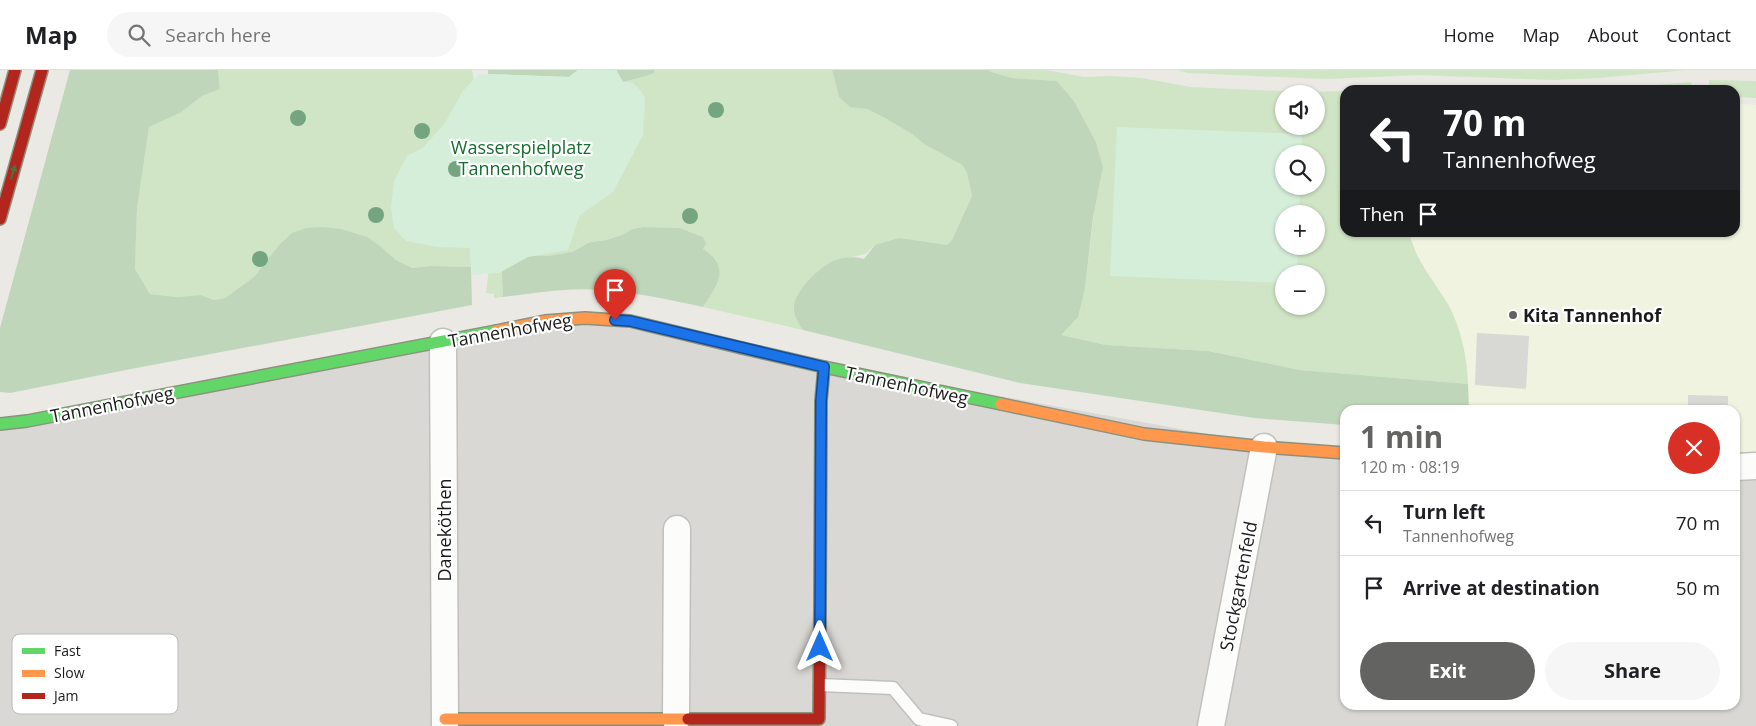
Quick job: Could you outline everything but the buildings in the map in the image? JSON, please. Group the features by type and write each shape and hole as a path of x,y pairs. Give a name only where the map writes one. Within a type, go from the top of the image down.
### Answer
{"street":[{"path":"0,124 15,70"},
{"path":"0,219 42,70"},
{"name":"Tannenhofweg","path":"0,424 27,421 546,321 585,318 630,321 824,367 1144,434 1264,447 1340,453"},
{"name":"Daneköthen","path":"443,342 444,722 819,723 821,401 824,367"},
{"name":"Stockgartenfeld","path":"1211,726 1264,447"},
{"path":"1740,467 1756,466"},
{"path":"677,529 690,722"}],"lane":[{"path":"820,685 893,688 918,719 951,726"}],"shaded area":[{"path":"70,70 218,70 220,89 202,96 180,113 149,127 137,209 135,269 150,294 177,297 201,295 214,300 225,298 254,277 278,246 292,233 306,228 323,227 341,229 367,237 396,260 412,268 431,266 471,267 472,305 10,393 0,392 0,328"},
{"path":"488,70 578,70 569,77 488,74"},
{"path":"616,70 654,70 654,73 623,82"},
{"path":"832,70 988,70 1012,78 1057,81 1074,101 1096,142 1103,167 1093,218 1085,288 1078,317 1061,335 1106,345 1208,351 1300,370 1468,384 1469,405 1340,405 1340,425 1254,418 1020,383 803,330 795,314 795,302 802,288 821,269 840,259 853,257 864,259 875,245 899,238 947,245 952,240 972,196 967,173 962,165 924,144 912,134 883,117 867,109 850,107 839,97"},
{"path":"1740,103 1756,105 1756,461 1740,462 1740,405 1469,405 1467,367 1450,308 1416,253 1410,237 1740,237"},
{"path":"643,227 680,228 703,237 706,244 703,249 717,263 719,276 717,284 703,307 640,294 590,289 503,297 501,255 547,256 572,252 590,242 606,240 622,235 632,229"},
{"path":"584,320 1340,458 1340,710 1740,710 1740,471 1756,470 1756,726 0,726 0,428"},
{"path":"1477,333 1529,336 1526,389 1475,385"},
{"path":"1688,395 1728,396 1728,405 1688,405"}],"green space":[{"path":"218,70 472,70 474,80 463,91 446,123 423,148 407,156 453,246 470,248 471,267 431,266 412,268 396,260 380,246 278,246 254,277 225,298 214,300 201,295 177,297 150,294 135,269 137,209 149,127 180,113 202,96 220,89"},
{"name":"Wasserspielplatz Tannenhofweg","path":"578,70 616,70 623,82 633,83 641,91 645,98 643,135 613,192 580,215 568,250 528,257 499,273 472,275 470,248 438,247 406,241 394,228 391,208 394,181 407,156 423,148 445,123 463,91 478,75 569,77"},
{"path":"654,70 832,70 839,97 850,106 867,109 883,117 912,134 924,144 962,165 967,173 972,196 952,240 947,245 875,245 865,254 833,261 797,319 803,330 703,307 717,284 719,269 711,256 702,249 703,237 680,228 643,227 632,229 622,235 606,240 590,242 572,252 547,256 501,256 503,297 494,298 494,294 486,293 492,244 633,83 623,82 654,73"},
{"path":"988,70 1047,70 1084,77 1142,78 1190,87 1275,91 1275,135 1325,135 1325,92 1340,91 1340,237 1410,237 1420,260 1448,304 1455,319 1463,346 1468,384 1300,370 1208,351 1106,345 1061,335 1085,288 1094,214 1103,167 1096,142 1074,101 1057,81 1012,78"},
{"path":"1177,70 1686,70 1553,80 1420,75 1325,79 1188,73"},
{"path":"1709,80 1756,81 1756,98 1740,97 1740,85 1709,85"},
{"path":"1691,82 1692,85 1655,85"},
{"path":"1117,127 1302,135 1302,145 1275,145 1275,195 1300,195 1299,205 1275,205 1275,255 1298,255 1297,265 1275,265 1275,283 1110,276"}],"traffic: fast":[{"path":"0,424 27,421 496,331"},
{"path":"742,348 1001,404"}],"traffic: slow":[{"path":"496,331 545,321 585,318 630,321 742,348"},
{"path":"820,606 821,401 824,367"},
{"path":"1001,404 1144,434 1264,447 1340,453"},
{"path":"445,719 688,719"}],"traffic: jam":[{"path":"0,124 15,70"},
{"path":"0,219 42,70"},
{"path":"688,719 819,719 820,606"}],"place":[{"name":"Kita Tannenhof","path":"1513,315"}],"route":[{"path":"615,320 630,321 824,367 821,401 820,647"}]}
